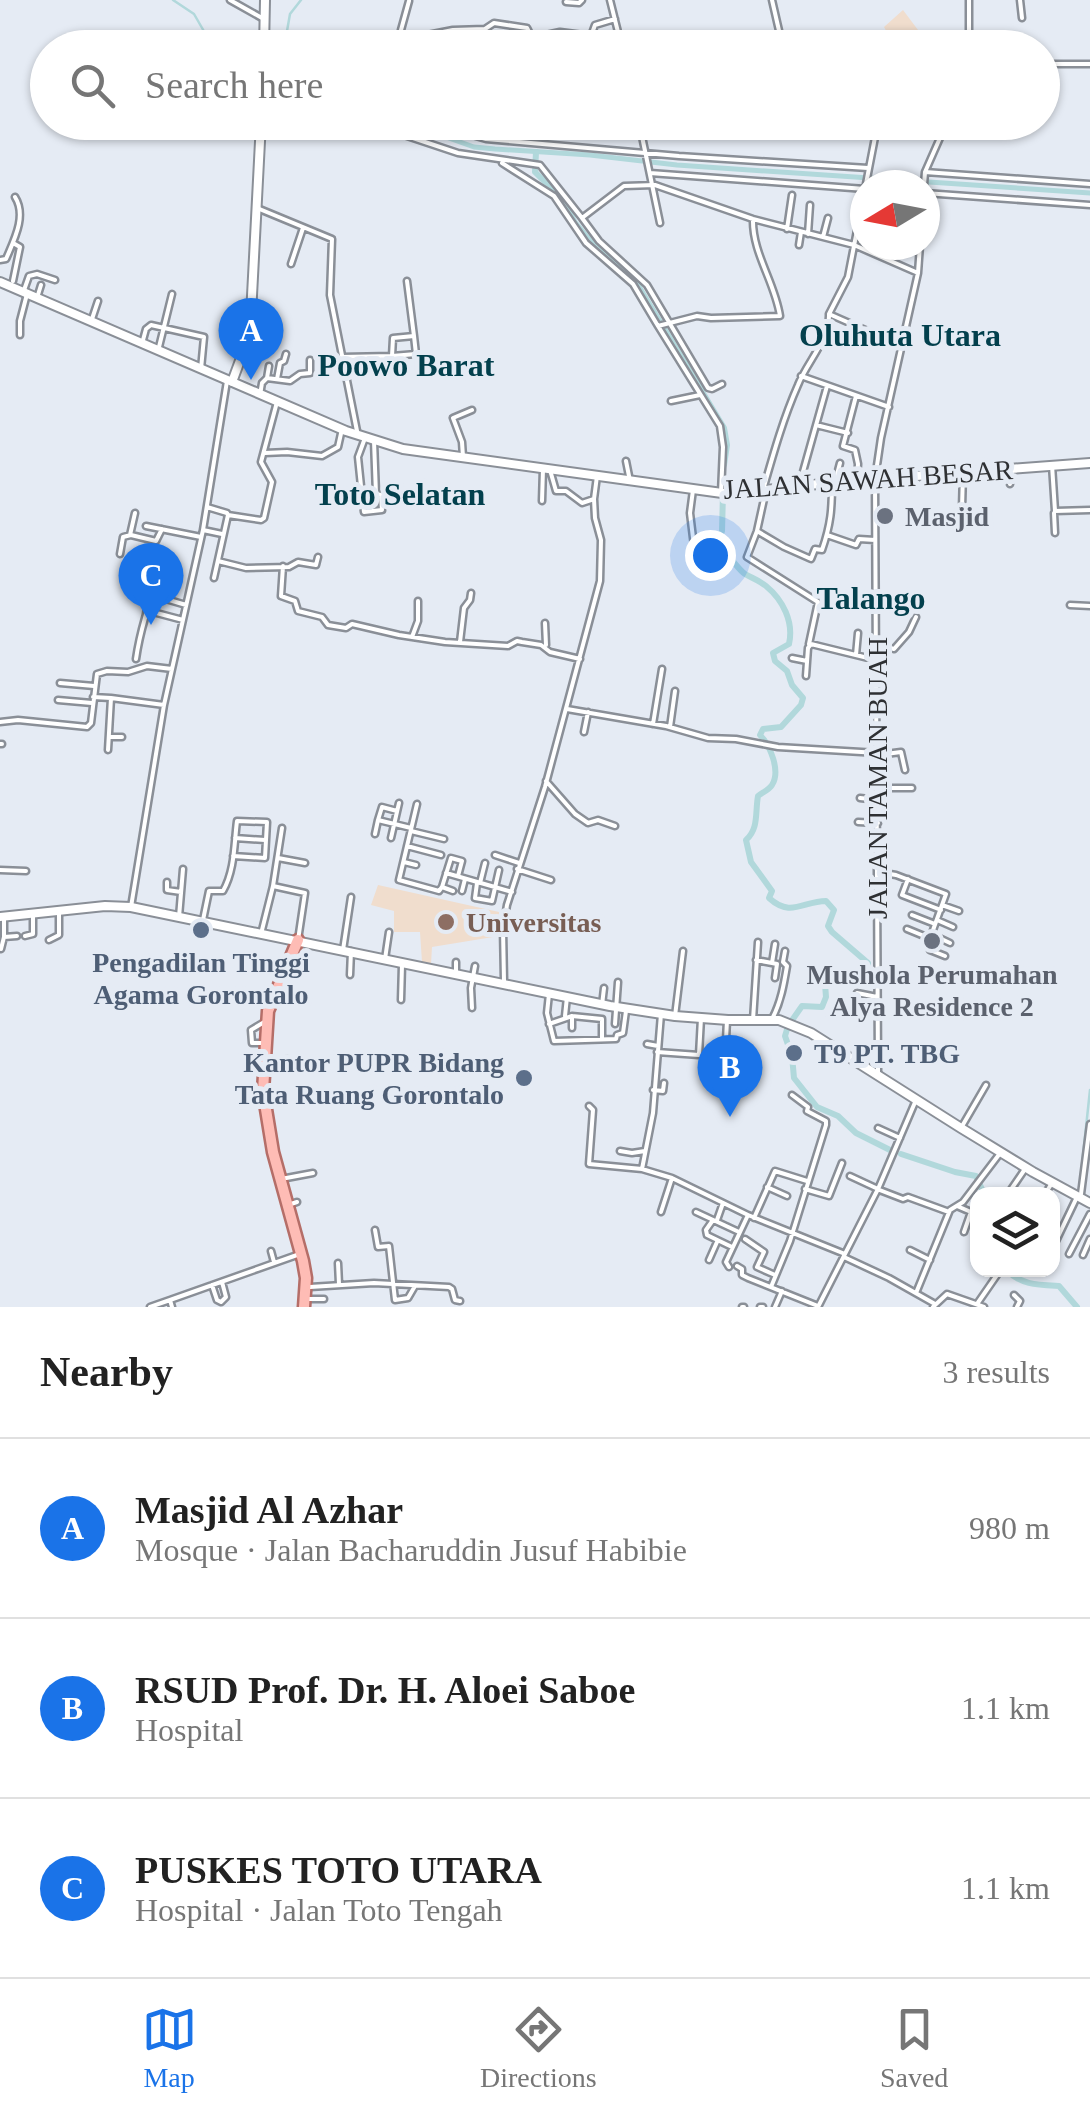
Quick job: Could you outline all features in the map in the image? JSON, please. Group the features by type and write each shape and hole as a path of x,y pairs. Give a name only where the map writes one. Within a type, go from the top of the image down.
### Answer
{"main road":[{"path":"262,30 264,0"},
{"path":"263,30 264,0"},
{"path":"0,282 229,383 246,333 259,140"},
{"path":"246,333 259,140"},
{"name":"JALAN SAWAH BESAR","path":"229,383 258,391 365,438 403,449 724,493 1090,463"},
{"path":"2,917 132,907 621,1011 727,1022 784,1020 1082,1200"},
{"path":"298,940 270,1003 263,1091 272,1152 293,1204 305,1298"}],"street":[{"path":"230,0 262,18"},
{"path":"566,2 582,0"},
{"path":"610,0 618,30"},
{"path":"772,0 779,30"},
{"path":"968,0 969,30"},
{"path":"1020,0 1022,18"},
{"path":"402,30 409,1"},
{"path":"593,30 595,25 616,19"},
{"path":"453,30 485,29 494,23 528,30"},
{"path":"1060,64 1090,64"},
{"path":"419,140 458,153 540,165 592,234 641,278 722,431 724,493"},
{"path":"507,140 868,170 874,140"},
{"path":"643,140 660,223"},
{"path":"927,170 939,140"},
{"path":"502,163 554,196 586,243 634,284 708,388 722,384"},
{"path":"650,172 850,187"},
{"path":"940,175 1090,184"},
{"path":"582,218 624,186 652,185 753,219 850,244"},
{"path":"940,194 1090,205"},
{"path":"787,228 792,195"},
{"path":"0,260 6,259 18,229 20,208 15,197"},
{"path":"799,246 810,205"},
{"path":"256,208 332,240 330,295 357,428 365,438 376,494"},
{"path":"823,237 828,218"},
{"path":"663,325 702,316 780,316 752,234 753,219"},
{"path":"290,264 303,228"},
{"path":"14,243 20,246 14,281"},
{"path":"806,676 818,602 748,559 746,554 757,530 764,490 801,376 822,341 851,260"},
{"path":"888,260 918,273"},
{"name":"JALAN TAMAN BUAH","path":"877,1076 880,1063 875,479 919,260"},
{"path":"20,335 28,276 38,274 55,280"},
{"path":"342,357 416,354 407,281"},
{"path":"37,298 41,285"},
{"path":"158,352 172,294"},
{"path":"91,322 98,301"},
{"path":"829,314 902,346"},
{"path":"142,344 151,325 205,338 201,369"},
{"path":"392,356 393,338 414,336"},
{"path":"277,379 286,354"},
{"path":"267,378 291,381 310,373 310,360"},
{"path":"258,391 267,378 268,366"},
{"path":"801,376 889,407"},
{"path":"132,907 164,705 203,530 229,383"},
{"path":"799,486 828,386"},
{"path":"671,401 700,395"},
{"path":"839,456 856,396"},
{"path":"207,507 264,519 272,482 261,462 277,402"},
{"path":"463,457 462,440 453,418 472,410"},
{"path":"816,426 848,433"},
{"path":"264,454 326,456 338,447 342,429"},
{"path":"362,496 381,495 382,511 364,512 362,496 358,457 365,438"},
{"path":"843,446 854,450 857,480"},
{"path":"626,460 630,480"},
{"path":"757,530 809,559 815,549 822,550 840,463"},
{"path":"1052,465 1054,533"},
{"path":"546,469 556,491 566,491 582,503 594,499"},
{"path":"542,502 546,469"},
{"path":"1010,484 1012,469"},
{"path":"962,508 963,472"},
{"path":"504,984 503,929 518,866 567,709 601,573 601,540 592,475"},
{"path":"693,490 690,513 694,546"},
{"path":"214,578 229,504"},
{"path":"1055,511 1090,510"},
{"path":"130,535 135,513"},
{"path":"146,526 201,537"},
{"path":"120,554 123,536 157,541 162,528"},
{"path":"203,530 224,534"},
{"path":"828,535 856,545 859,539 876,540"},
{"path":"218,561 246,568 293,566 298,562 316,565 318,557"},
{"path":"283,566 280,595 295,601 298,611 322,617 328,625 347,628 352,624 460,642 508,646 519,641 580,659"},
{"path":"132,581 135,586 186,605"},
{"path":"460,642 464,608 471,593"},
{"path":"136,659 147,611 146,597 154,594"},
{"path":"412,637 418,620 418,601"},
{"path":"1070,605 1090,606"},
{"path":"147,611 183,620"},
{"path":"876,644 894,649 916,617"},
{"path":"545,624 547,650"},
{"path":"856,655 858,633"},
{"path":"809,644 876,660"},
{"path":"792,658 807,661"},
{"path":"0,722 18,720 88,728 96,675 147,666 172,669"},
{"path":"653,724 662,669"},
{"path":"60,683 94,686"},
{"path":"670,728 676,691"},
{"path":"58,700 111,698 164,705"},
{"path":"108,750 111,698"},
{"path":"567,709 653,724 704,738 736,738 778,747 901,752 904,770"},
{"path":"584,732 588,712"},
{"path":"109,737 122,738"},
{"path":"546,782 588,824 598,820 615,826"},
{"path":"878,788 912,788"},
{"path":"860,798 878,800"},
{"path":"390,838 399,803"},
{"path":"399,880 417,804"},
{"path":"375,834 382,807 397,811"},
{"path":"415,814 426,817"},
{"path":"378,820 444,839"},
{"path":"203,922 208,891 224,890 237,821 267,822 264,858 233,856"},
{"path":"858,822 878,823"},
{"path":"262,934 282,828"},
{"path":"235,838 267,840"},
{"path":"407,846 440,855"},
{"path":"496,855 551,880"},
{"path":"278,858 305,863"},
{"path":"442,888 451,858 470,864"},
{"path":"404,862 416,864"},
{"path":"462,862 462,891"},
{"path":"486,863 476,898 492,902 499,870"},
{"path":"179,916 183,869"},
{"path":"0,870 26,871"},
{"path":"878,872 946,894 928,944 930,950 945,956"},
{"path":"446,873 512,892"},
{"path":"392,878 452,891"},
{"path":"908,879 902,895 959,911"},
{"path":"167,882 167,890 181,892"},
{"path":"273,886 305,894 298,940"},
{"path":"350,976 351,897"},
{"path":"49,940 59,937 59,910"},
{"path":"25,936 34,934 33,913"},
{"path":"912,915 954,927"},
{"path":"1,949 2,917"},
{"path":"908,930 950,942"},
{"path":"385,959 389,932"},
{"path":"4,937 17,936"},
{"path":"753,1020 758,942"},
{"path":"772,963 775,944"},
{"path":"675,1016 683,951"},
{"path":"772,1020 786,973 785,951"},
{"path":"756,960 777,964 775,978"},
{"path":"456,962 456,974"},
{"path":"401,1000 402,965"},
{"path":"472,1008 475,966"},
{"path":"549,995 546,1010 554,1042 616,1039 622,1034 618,982"},
{"path":"602,1005 604,988"},
{"path":"857,994 879,997"},
{"path":"567,1000 572,1028"},
{"path":"615,1024 621,1011"},
{"path":"548,1024 568,1016 602,1019 602,1039"},
{"path":"642,1169 652,1114 661,1016"},
{"path":"700,1055 701,1020"},
{"path":"722,1080 722,1044 726,1040 727,1022"},
{"path":"646,1044 657,1049 721,1056"},
{"path":"264,1060 288,1059"},
{"path":"653,1090 663,1091 664,1083"},
{"path":"961,1128 986,1086"},
{"path":"771,1286 784,1258 826,1123 792,1095"},
{"path":"738,1266 742,1275 818,1307 878,1189 916,1100"},
{"path":"589,1106 593,1113 588,1163 642,1169 672,1178 844,1256 934,1306 947,1294 984,1307"},
{"path":"1060,1235 1082,1200 1090,1125"},
{"path":"878,1128 900,1138"},
{"path":"620,1152 645,1151"},
{"path":"916,1293 949,1212 1001,1152"},
{"path":"806,1188 829,1196 842,1163"},
{"path":"729,1267 726,1264 732,1246 774,1171 808,1181"},
{"path":"1014,1187 1030,1172"},
{"path":"281,1178 313,1173"},
{"path":"850,1176 904,1200 917,1199 949,1212"},
{"path":"662,1212 672,1178"},
{"path":"1049,1187 1052,1183"},
{"path":"767,1187 787,1196"},
{"path":"724,1203 706,1233 732,1246"},
{"path":"958,1206 971,1212 964,1232"},
{"path":"696,1212 739,1232"},
{"path":"1068,1254 1090,1214"},
{"path":"375,1230 378,1247 389,1246 395,1299 409,1298 416,1286"},
{"path":"744,1238 764,1252 757,1267 775,1276"},
{"path":"1084,1255 1090,1239"},
{"path":"709,1260 717,1240"},
{"path":"270,1250 274,1262"},
{"path":"910,1250 930,1260"},
{"path":"150,1307 302,1254"},
{"path":"338,1263 338,1284"},
{"path":"977,1304 996,1277"},
{"path":"212,1285 216,1300 221,1302 226,1297 222,1282"},
{"path":"305,1298 338,1284 393,1284 451,1288 460,1301"},
{"path":"775,1307 782,1291"},
{"path":"1014,1295 1020,1301 1017,1307"},
{"path":"305,1298 324,1299"},
{"path":"170,1300 172,1307"}],"shaded area":[{"path":"903,10 918,30 886,30 884,27"},
{"name":"Universitas","path":"378,885 499,912 499,936 432,947 431,964 422,962 420,932 394,932 394,911 371,905"}],"waterway":[{"path":"173,0 194,14 203,30"},
{"path":"287,30 290,14 301,0"},
{"path":"454,140 474,147 677,165 1090,193"},
{"path":"536,152 535,172 562,199 589,240 637,284 724,428 724,465"},
{"path":"723,493 722,531 716,547 745,574 766,586 782,605 790,628 789,644 773,653 803,698 781,727 763,729 760,735 771,752 775,773 771,787 758,796 755,825 746,840 751,862 772,891 769,898 777,904 791,908 826,901 834,910 828,926 832,932 868,963 863,974 842,980 832,976 825,984 822,1007 802,1006 788,1026 785,1036 794,1078 817,1107 890,1150"},
{"path":"1079,1192 1090,1090"},
{"path":"901,1154 976,1176 981,1187"},
{"path":"1016,1277 1059,1286 1077,1307"}],"place":[{"name":"Masjid Al Azhar","path":"251,380"},
{"name":"Masjid","path":"885,516"},
{"name":"PUSKES TOTO UTARA","path":"151,625"},
{"name":"Universitas","path":"446,922"},
{"name":"Pengadilan Tinggi Agama Gorontalo","path":"201,930"},
{"name":"Mushola Perumahan Alya Residence 2","path":"932,941"},
{"name":"T9 PT. TBG","path":"794,1053"},
{"name":"Kantor PUPR Bidang Tata Ruang Gorontalo","path":"524,1078"},
{"name":"RSUD Prof. Dr. H. Aloei Saboe","path":"730,1117"}],"district":[{"name":"Oluhuta Utara","path":"900,335"},
{"name":"Poowo Barat","path":"406,365"},
{"name":"Toto Selatan","path":"400,494"},
{"name":"Talango","path":"871,598"}]}
